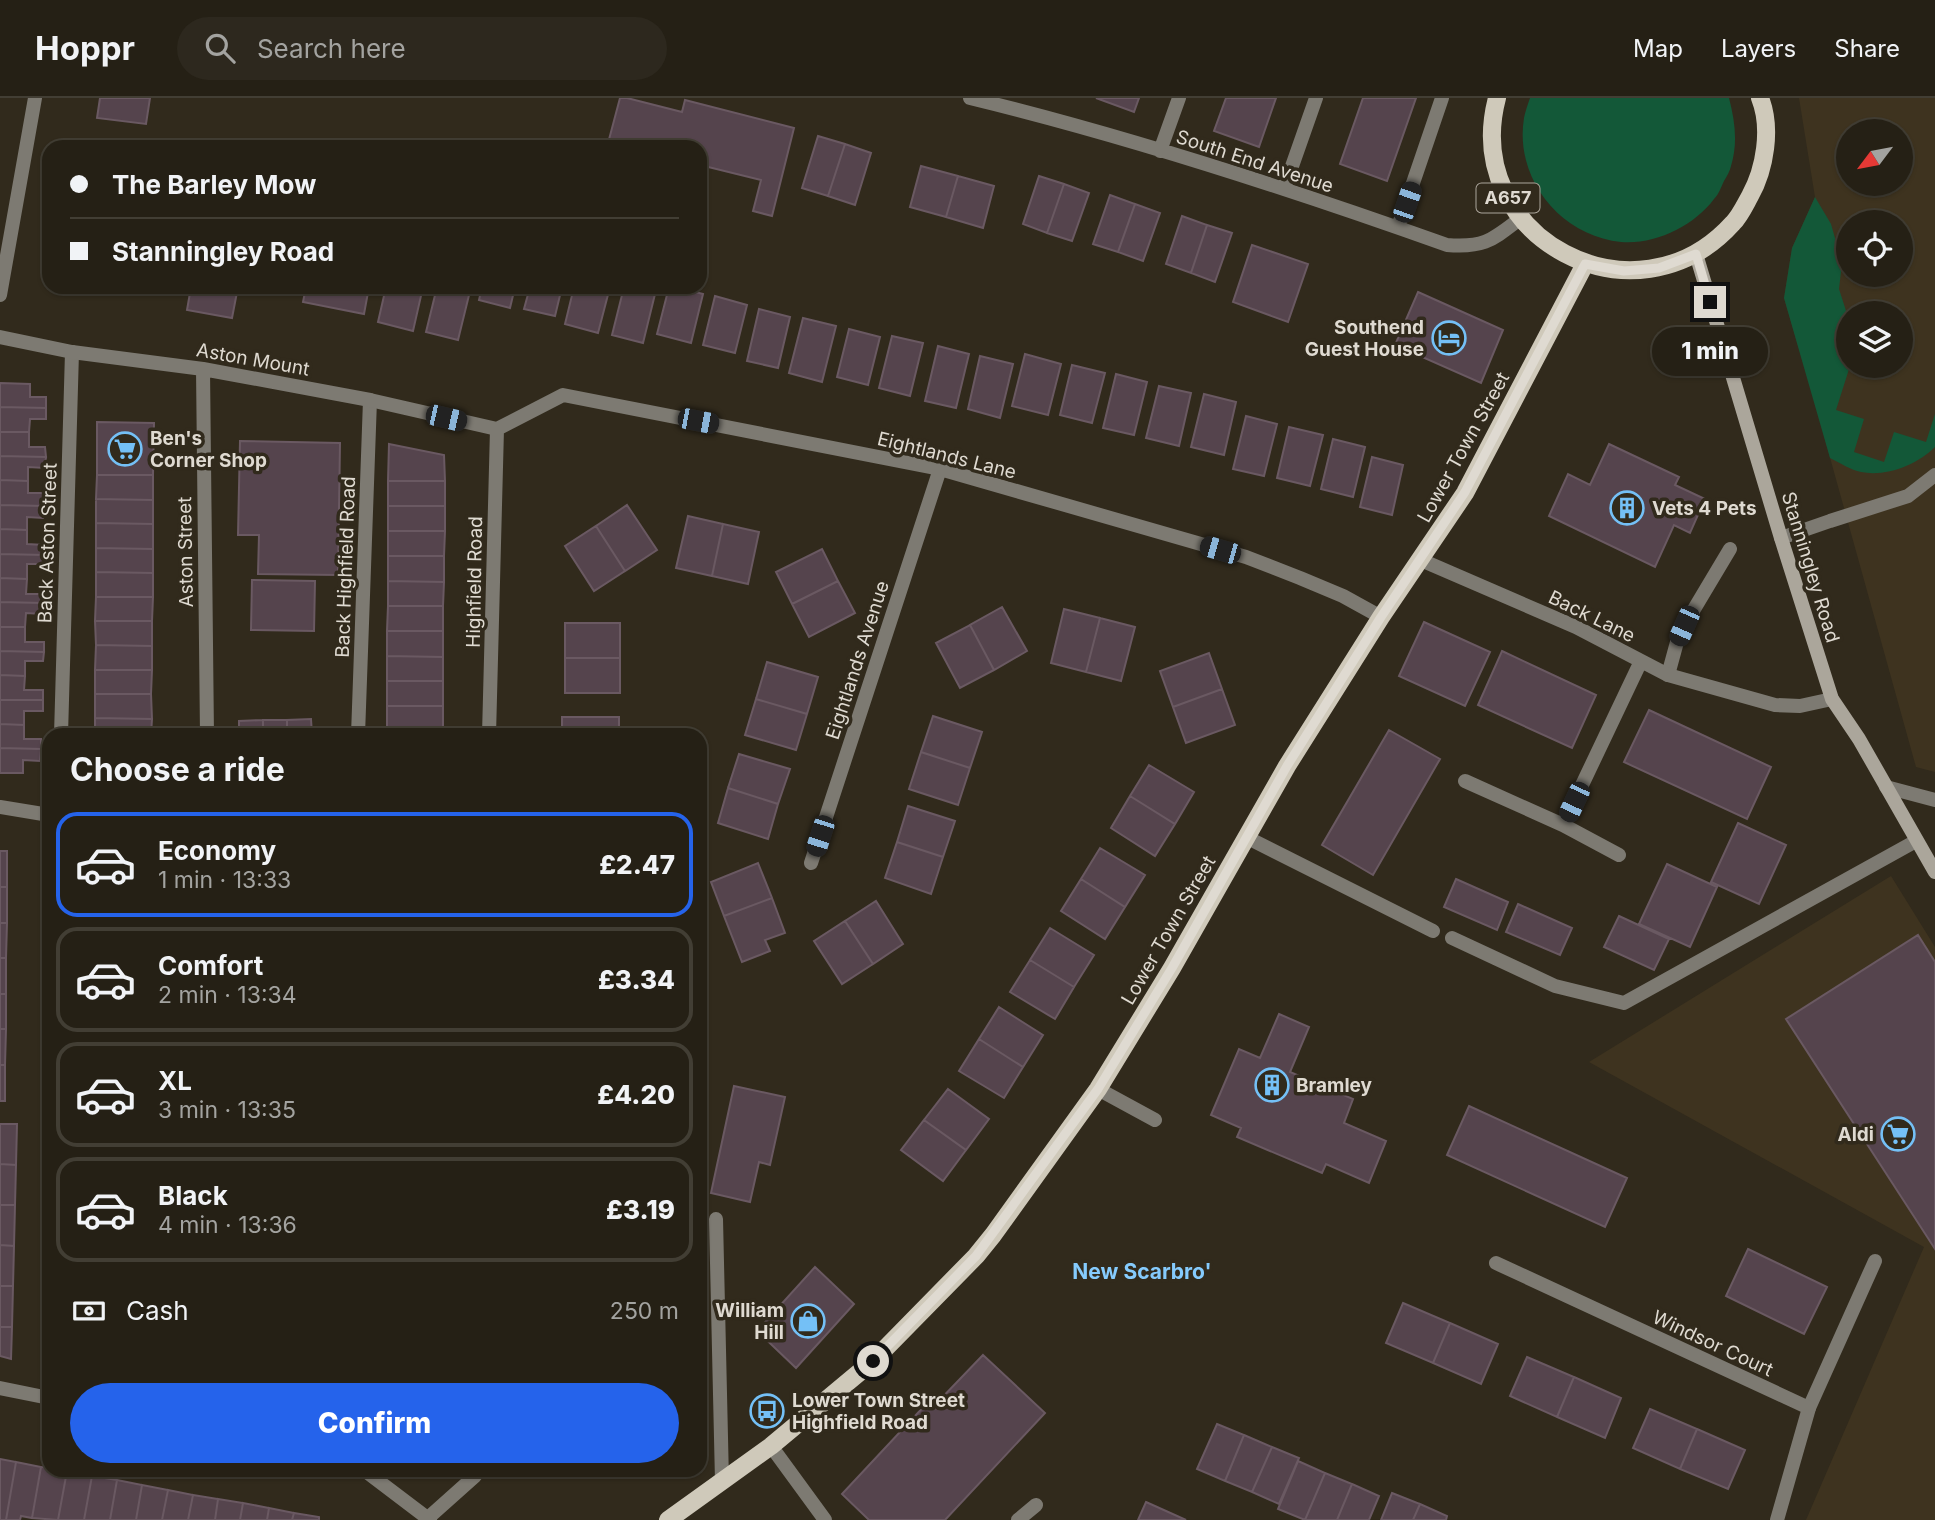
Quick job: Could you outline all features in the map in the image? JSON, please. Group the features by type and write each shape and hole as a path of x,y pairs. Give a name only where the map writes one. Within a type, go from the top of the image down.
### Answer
{"main road":[{"name":"A657","path":"1497,98 1493,113 1492,140 1496,168 1506,194 1521,218 1547,244 1585,264 1624,271 1659,268 1696,254 1717,239 1735,221 1758,181 1766,145 1760,98"},
{"name":"Lower Town Street","path":"668,1520 771,1446 873,1361 976,1256 1098,1089 1172,968 1287,766 1476,474 1585,264"}],"street":[{"path":"0,295 35,98"},
{"name":"South End Avenue","path":"970,98 1048,117 1284,189 1447,245 1467,247 1483,244 1521,218"},
{"path":"1160,151 1179,98"},
{"path":"1284,189 1317,98"},
{"path":"1398,228 1442,98"},
{"name":"Stanningley Road","path":"1696,254 1832,699 1859,739 1935,872"},
{"name":"Aston Mount","path":"0,337 72,352 203,369 370,400 497,429"},
{"name":"Back Aston Street","path":"61,728 72,352"},
{"name":"Aston Street","path":"203,369 206,728"},
{"name":"Eightlands Lane","path":"497,429 563,395 940,469 1246,557 1343,596 1381,617"},
{"name":"Back Highfield Road","path":"358,728 370,400"},
{"name":"Highfield Road","path":"489,728 497,429"},
{"name":"Eightlands Avenue","path":"811,863 940,469"},
{"path":"1781,538 1908,496 1935,475"},
{"path":"1668,675 1684,626 1730,549"},
{"name":"Back Lane","path":"1421,560 1576,627 1668,675 1775,705 1800,706 1832,699"},
{"path":"1563,825 1641,661"},
{"path":"1465,780 1563,825 1619,855"},
{"path":"1886,787 1935,800"},
{"path":"0,807 42,815"},
{"path":"1246,837 1433,931"},
{"path":"1452,938 1555,986 1625,1003 1916,841"},
{"path":"1098,1089 1155,1119"},
{"path":"716,1219 722,1481"},
{"path":"1777,1520 1809,1408 1875,1261"},
{"name":"Windsor Court","path":"1496,1263 1809,1408"},
{"path":"0,1388 42,1397"},
{"path":"771,1446 825,1520"},
{"path":"373,1477 429,1519 473,1477"},
{"path":"1018,1520 1036,1505"}],"shaded area":[{"path":"1799,98 1935,98 1935,772 1916,767 1784,298 1792,248 1815,197"},
{"path":"1891,876 1935,947 1935,1520 1806,1520 1924,1247 1589,1062"}],"green space":[{"path":"1530,98 1729,98 1735,140 1730,170 1706,209 1673,232 1634,242 1599,237 1579,229 1561,216 1546,201 1534,182 1526,162 1523,141 1524,118"},
{"path":"1815,197 1831,224 1836,242 1836,287 1839,287 1843,301 1836,301 1836,378 1846,378 1836,410 1864,419 1854,452 1884,462 1894,432 1926,442 1935,414 1935,447 1919,459 1891,471 1871,473 1849,468 1830,458 1784,298 1792,248"}],"building":[{"path":"100,98 150,98 146,124 97,118"},
{"path":"620,98 682,112 685,100 794,128 772,216 753,211 761,180 707,167 707,140 609,140"},
{"path":"1096,98 1139,98 1134,112"},
{"path":"1226,98 1276,98 1259,147 1214,131"},
{"path":"1363,98 1416,98 1387,181 1340,164"},
{"path":"818,136 845,144 828,196 802,188"},
{"path":"845,144 871,153 855,205 828,196"},
{"path":"921,166 958,176 946,217 910,207"},
{"path":"958,176 994,186 983,228 946,217"},
{"path":"1039,176 1064,184 1047,233 1023,224"},
{"path":"1064,184 1089,193 1072,241 1047,233"},
{"path":"1110,195 1135,204 1118,252 1093,244"},
{"path":"1135,204 1160,213 1143,261 1118,252"},
{"path":"1182,216 1207,225 1191,273 1166,264"},
{"path":"1207,225 1232,233 1215,282 1191,273"},
{"path":"1252,245 1308,264 1288,322 1233,302"},
{"name":"Southend Guest House","path":"1418,292 1503,330 1481,383 1395,345"},
{"path":"190,294 237,294 232,318 187,310"},
{"path":"305,294 368,294 364,314 303,302"},
{"path":"384,294 421,294 413,331 378,322"},
{"path":"435,294 469,294 458,340 426,332"},
{"path":"480,294 513,294 510,308 479,300"},
{"path":"528,294 560,294 555,316 524,309"},
{"path":"572,294 608,294 598,333 565,324"},
{"path":"622,294 655,294 643,343 612,335"},
{"path":"667,294 703,294 691,343 657,334"},
{"path":"715,296 747,305 735,353 703,345"},
{"path":"759,309 790,317 778,368 747,361"},
{"path":"803,318 836,326 822,382 789,373"},
{"path":"849,329 880,337 868,385 837,377"},
{"path":"892,336 923,343 910,396 879,388"},
{"path":"938,346 969,354 956,408 925,401"},
{"path":"1025,354 1061,364 1048,415 1012,406"},
{"path":"980,356 1013,364 1000,418 968,409"},
{"path":"1072,365 1105,373 1092,423 1060,415"},
{"path":"1116,374 1147,382 1134,435 1103,428"},
{"path":"0,383 30,384 30,397 46,397 46,408 0,407"},
{"path":"1159,386 1191,393 1179,446 1146,438"},
{"path":"1204,394 1236,402 1224,455 1191,447"},
{"path":"0,407 46,408 46,419 30,419 29,432 0,432"},
{"path":"1246,416 1277,424 1264,476 1233,469"},
{"name":"Ben's Corner Shop","path":"97,422 154,423 153,475 97,475"},
{"path":"1289,427 1323,435 1310,486 1277,478"},
{"path":"0,432 29,432 29,447 45,447 46,457 0,456"},
{"path":"1333,439 1365,447 1353,497 1321,489"},
{"path":"240,441 340,443 338,575 258,574 259,535 238,535"},
{"path":"389,444 444,455 445,481 388,481"},
{"name":"Vets 4 Pets","path":"1609,444 1679,477 1675,485 1705,499 1690,533 1674,525 1655,567 1549,516 1568,474 1590,485"},
{"path":"0,456 46,457 45,468 28,467 28,481 0,480"},
{"path":"1372,457 1403,465 1392,515 1360,507"},
{"path":"97,475 153,475 153,500 96,499"},
{"path":"0,480 28,481 28,493 44,493 44,506 0,505"},
{"path":"388,481 445,481 445,506 388,506"},
{"path":"96,499 153,500 153,524 96,523"},
{"path":"0,505 44,506 43,518 27,517 27,530 0,529"},
{"path":"627,505 657,550 625,571 596,526"},
{"path":"388,506 445,506 445,531 388,531"},
{"path":"688,516 723,524 712,576 676,568"},
{"path":"96,523 153,524 153,549 96,548"},
{"path":"723,524 759,532 748,584 712,576"},
{"path":"596,526 625,571 594,591 565,546"},
{"path":"0,529 27,530 27,544 44,545 44,555 0,554"},
{"path":"388,531 445,531 444,556 388,556"},
{"path":"96,548 153,549 153,573 96,572"},
{"path":"822,549 838,581 792,604 776,572"},
{"path":"0,554 44,555 43,564 27,564 27,579 0,578"},
{"path":"388,556 444,556 444,582 388,581"},
{"path":"96,572 153,573 153,597 96,597"},
{"path":"0,578 27,579 26,594 42,594 42,603 0,602"},
{"path":"252,580 315,581 314,631 251,630"},
{"path":"388,581 444,582 443,606 388,606"},
{"path":"838,581 855,613 809,637 792,604"},
{"path":"96,597 153,597 152,621 95,621"},
{"path":"0,602 42,603 42,614 26,613 25,627 0,627"},
{"path":"388,606 443,606 443,631 387,631"},
{"path":"1002,607 1027,651 994,670 970,625"},
{"path":"1064,609 1100,618 1086,672 1051,663"},
{"path":"1100,618 1135,627 1121,681 1086,672"},
{"path":"95,621 152,621 152,646 96,645"},
{"path":"1424,622 1490,652 1465,706 1399,676"},
{"path":"565,623 620,623 620,658 565,658"},
{"path":"970,625 994,670 960,688 936,643"},
{"path":"0,627 25,627 25,642 44,642 44,652 0,651"},
{"path":"387,631 443,631 443,657 387,656"},
{"path":"96,645 152,646 152,670 95,670"},
{"path":"0,651 44,652 43,661 25,661 25,676 0,675"},
{"path":"1502,651 1596,695 1572,748 1478,705"},
{"path":"1209,653 1222,689 1173,707 1160,671"},
{"path":"387,656 443,657 443,681 387,681"},
{"path":"565,658 620,658 620,693 565,693"},
{"path":"767,662 818,677 807,714 756,699"},
{"path":"95,670 152,670 151,694 95,694"},
{"path":"0,675 25,676 24,690 43,690 43,700 0,700"},
{"path":"387,681 443,681 443,706 387,706"},
{"path":"1222,689 1235,725 1186,743 1173,707"},
{"path":"95,694 151,694 152,719 95,718"},
{"path":"756,699 807,714 796,750 745,735"},
{"path":"0,700 43,700 43,711 24,711 24,725 0,724"},
{"path":"387,706 443,706 443,728 387,728"},
{"path":"1649,710 1771,767 1747,819 1624,762"},
{"path":"933,716 982,732 970,768 921,752"},
{"path":"562,717 619,717 619,728 562,728"},
{"path":"95,718 152,719 151,728 95,728"},
{"path":"311,719 312,728 287,728 287,720"},
{"path":"263,720 287,720 287,728 263,728"},
{"path":"263,720 263,728 239,728 239,721"},
{"path":"0,724 24,725 24,739 41,739 41,749 0,748"},
{"path":"1389,730 1440,759 1373,875 1322,845"},
{"path":"0,748 41,749 40,761 23,760 23,773 0,773"},
{"path":"921,752 970,768 958,805 909,789"},
{"path":"739,754 790,769 778,804 728,788"},
{"path":"1149,765 1194,792 1175,824 1130,796"},
{"path":"728,788 778,804 768,839 718,823"},
{"path":"1130,796 1175,824 1155,856 1111,828"},
{"path":"908,806 955,821 943,857 897,842"},
{"path":"1738,823 1786,845 1759,904 1711,882"},
{"path":"897,842 943,857 931,894 885,878"},
{"path":"1100,848 1145,875 1125,907 1081,879"},
{"path":"0,851 7,851 7,887 0,887"},
{"path":"758,863 772,898 724,916 711,882"},
{"path":"1667,864 1717,887 1690,947 1639,924"},
{"path":"1081,879 1125,907 1105,939 1061,911"},
{"path":"1456,879 1508,902 1497,930 1444,907"},
{"path":"0,887 7,887 7,923 0,923"},
{"path":"772,898 785,933 765,940 770,951 742,962 724,916"},
{"path":"876,901 903,944 873,964 845,921"},
{"path":"1518,904 1572,928 1560,955 1506,932"},
{"path":"1619,916 1669,939 1654,970 1604,947"},
{"path":"845,921 873,964 842,984 814,941"},
{"path":"0,923 7,923 6,958 0,958"},
{"path":"1050,928 1094,955 1074,987 1030,960"},
{"name":"Aldi","path":"1918,935 1935,962 1935,1249 1786,1019"},
{"path":"0,958 6,958 6,994 0,994"},
{"path":"1030,960 1074,987 1055,1019 1010,992"},
{"path":"0,994 6,994 6,1029 0,1029"},
{"path":"999,1007 1043,1035 1023,1067 979,1039"},
{"name":"Bramley","path":"1279,1014 1309,1027 1290,1072 1353,1099 1344,1123 1386,1141 1369,1183 1326,1164 1322,1173 1237,1137 1241,1128 1211,1115 1239,1049 1260,1058"},
{"path":"0,1029 6,1029 5,1065 0,1065"},
{"path":"979,1039 1023,1067 1004,1098 959,1071"},
{"path":"0,1065 5,1065 5,1101 0,1101"},
{"path":"734,1086 785,1097 770,1165 759,1162 750,1202 711,1193"},
{"path":"948,1089 989,1119 966,1150 924,1120"},
{"path":"1469,1106 1627,1178 1605,1227 1447,1155"},
{"path":"924,1120 966,1150 943,1181 901,1150"},
{"path":"0,1124 17,1124 16,1165 0,1164"},
{"path":"0,1164 16,1165 15,1205 0,1205"},
{"path":"0,1205 15,1205 14,1246 0,1245"},
{"path":"0,1245 14,1246 13,1286 0,1286"},
{"path":"1748,1249 1827,1287 1804,1334 1726,1296"},
{"path":"815,1267 854,1304 796,1368 757,1331"},
{"path":"0,1286 13,1286 12,1327 0,1327"},
{"path":"1403,1303 1450,1323 1433,1363 1386,1343"},
{"path":"1450,1323 1498,1344 1481,1384 1433,1363"},
{"path":"0,1327 12,1327 11,1359 0,1356"},
{"path":"983,1355 1045,1413 945,1520 869,1520 842,1494 929,1401 934,1406"},
{"path":"1527,1357 1574,1377 1557,1417 1510,1396"},
{"path":"1574,1377 1621,1398 1605,1438 1557,1417"},
{"path":"1650,1409 1697,1429 1680,1469 1633,1448"},
{"path":"1217,1424 1244,1435 1225,1481 1197,1469"},
{"path":"1697,1429 1745,1450 1728,1489 1680,1469"},
{"path":"1244,1435 1272,1447 1252,1492 1225,1481"},
{"path":"1272,1447 1299,1458 1279,1504 1252,1492"},
{"path":"0,1459 16,1462 6,1520 0,1520"},
{"path":"1298,1461 1325,1473 1305,1520 1278,1509"},
{"path":"16,1462 41,1467 32,1518 21,1516 20,1520 6,1520"},
{"path":"41,1467 42,1477 66,1477 58,1520 32,1518"},
{"path":"1325,1473 1352,1484 1337,1520 1305,1520"},
{"path":"66,1477 92,1477 84,1520 58,1520"},
{"path":"92,1477 117,1480 110,1520 84,1520"},
{"path":"117,1480 142,1485 136,1520 110,1520"},
{"path":"1352,1484 1379,1496 1369,1520 1337,1520"},
{"path":"142,1485 168,1490 162,1520 136,1520"},
{"path":"168,1490 193,1495 188,1520 162,1520"},
{"path":"1392,1493 1420,1504 1413,1520 1381,1520"},
{"path":"193,1495 218,1499 215,1520 188,1520"},
{"path":"218,1499 243,1503 240,1520 215,1520"},
{"path":"1146,1502 1186,1520 1138,1520"},
{"path":"243,1503 269,1508 267,1520 240,1520"},
{"path":"1420,1504 1447,1516 1446,1520 1413,1520"},
{"path":"269,1508 294,1513 292,1520 267,1520"},
{"path":"294,1513 319,1517 319,1520 292,1520"}],"place":[{"name":"Southend Guest House","path":"1449,338"},
{"name":"Ben's Corner Shop","path":"125,449"},
{"name":"Vets 4 Pets","path":"1627,508"},
{"name":"Bramley","path":"1272,1085"},
{"name":"Aldi","path":"1898,1134"},
{"name":"William Hill","path":"808,1321"},
{"name":"Lower Town Street Highfield Road","path":"767,1411"}],"district":[{"name":"New Scarbro'","path":"1142,1272"}],"route":[{"path":"873,1361 976,1256 1098,1089 1172,968 1287,766 1476,474 1585,264 1624,271 1659,268 1696,254 1710,302"}]}
